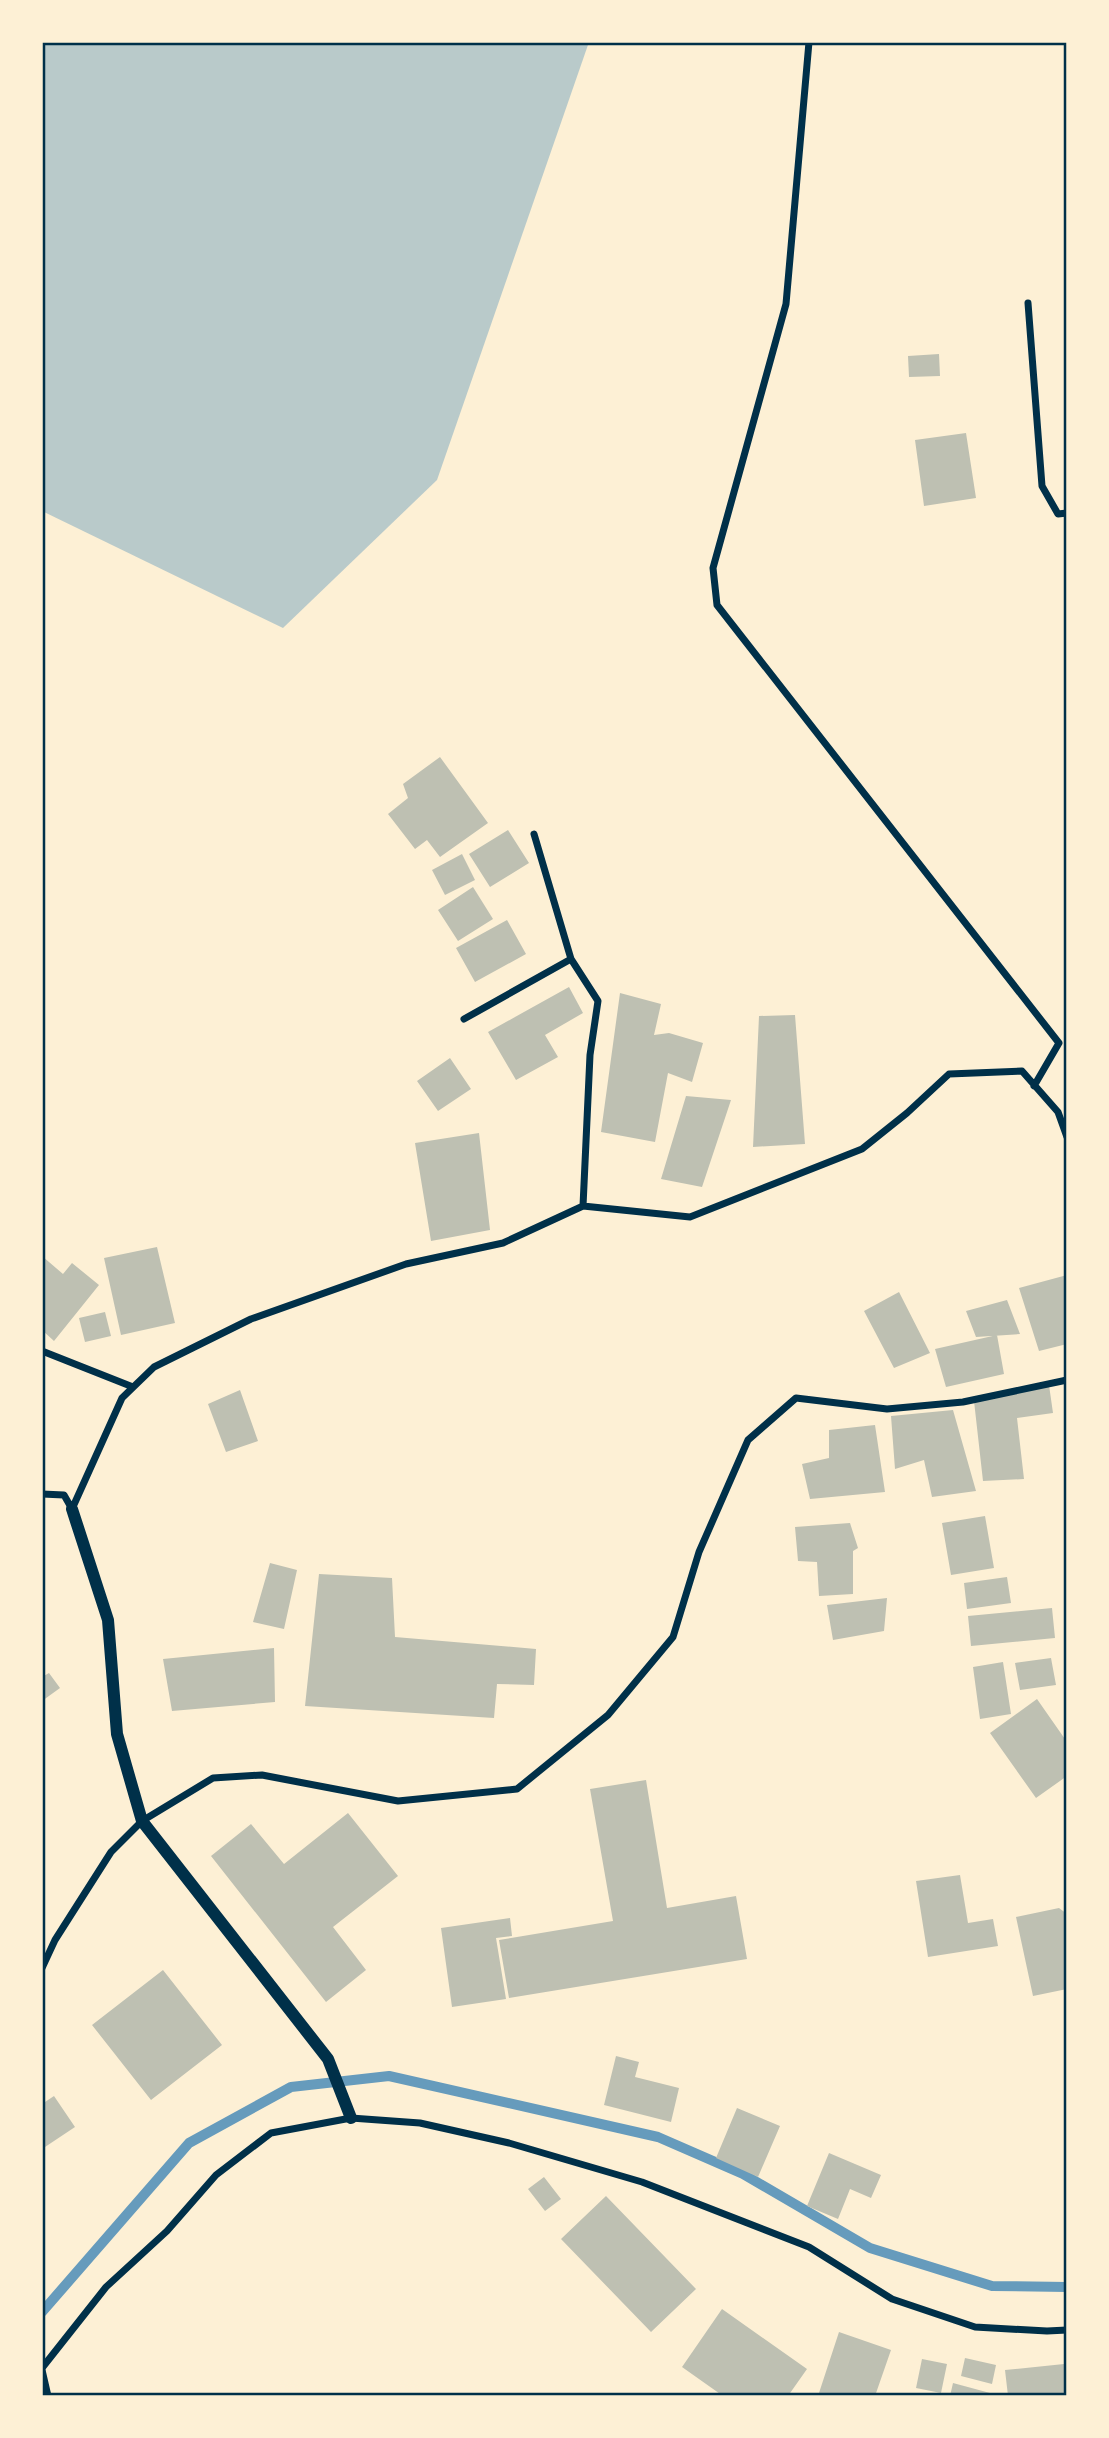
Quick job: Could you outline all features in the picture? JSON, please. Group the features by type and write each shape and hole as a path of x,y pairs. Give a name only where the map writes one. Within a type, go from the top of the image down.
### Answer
{"street":[{"path":"809,42 786,304 713,568 717,605 1059,1043"},
{"path":"1028,303 1042,486 1058,514 1067,513"},
{"path":"534,834 571,959 598,1001 590,1055 583,1206"},
{"path":"464,1019 571,959"},
{"path":"1034,1086 1059,1043 1067,1038"},
{"path":"72,1509 122,1398 154,1367 251,1319 406,1264 503,1243 583,1206 690,1217 862,1149 907,1113 949,1074 1022,1071 1058,1112 1067,1136"},
{"path":"42,1351 133,1387"},
{"path":"42,1968 55,1940 111,1852 142,1821 213,1778 261,1775 398,1801 517,1789 608,1715 673,1637 699,1552 748,1440 796,1398 887,1409 963,1402 1067,1380"},
{"path":"42,1494 64,1495 72,1509 108,1620 117,1734 142,1821 328,2059 348,2111"},
{"path":"48,2396 42,2369 106,2287 167,2231 216,2175 271,2133 348,2111 420,2123 509,2143 642,2182 809,2247 892,2299 975,2327 1067,2330"}],"shaded area":[{"path":"42,42 589,42 437,480 283,628 42,511"}],"building":[{"path":"939,354 940,376 909,377 908,356"},
{"path":"966,433 976,498 924,506 915,440"},
{"path":"440,757 488,823 440,857 427,840 415,849 388,814 408,798 403,784"},
{"path":"508,830 529,863 490,887 469,854"},
{"path":"462,854 475,880 445,895 432,870"},
{"path":"473,887 493,919 458,941 438,910"},
{"path":"507,920 526,954 475,982 456,948"},
{"path":"569,987 583,1013 545,1035 558,1057 516,1080 488,1032"},
{"path":"620,993 661,1004 654,1035 669,1033 703,1043 692,1082 668,1073 655,1142 601,1132"},
{"path":"795,1015 805,1144 753,1147 759,1016"},
{"path":"450,1058 471,1089 438,1111 417,1081"},
{"path":"686,1096 731,1100 702,1187 661,1179"},
{"path":"479,1133 490,1230 431,1241 415,1143"},
{"path":"157,1247 175,1323 121,1335 104,1258"},
{"path":"42,1256 63,1274 72,1263 99,1285 54,1341 42,1330"},
{"path":"1067,1275 1067,1344 1039,1351 1019,1288"},
{"path":"899,1292 930,1353 894,1368 864,1311"},
{"path":"1007,1300 1020,1334 976,1337 966,1311"},
{"path":"105,1312 111,1336 85,1342 79,1318"},
{"path":"997,1335 1004,1374 946,1387 935,1349"},
{"path":"1049,1385 1053,1413 1017,1418 1024,1479 983,1481 974,1401"},
{"path":"240,1390 258,1441 226,1452 208,1404"},
{"path":"953,1410 976,1491 932,1497 924,1460 895,1469 891,1416"},
{"path":"875,1425 885,1492 810,1499 802,1464 829,1458 829,1430"},
{"path":"985,1516 994,1568 951,1575 942,1523"},
{"path":"850,1523 858,1548 853,1551 853,1594 819,1596 817,1562 798,1561 795,1527"},
{"path":"270,1563 297,1570 284,1629 253,1622"},
{"path":"319,1574 392,1578 395,1637 536,1649 534,1685 497,1684 494,1718 305,1706"},
{"path":"1007,1577 1011,1603 967,1609 964,1583"},
{"path":"887,1598 884,1631 833,1640 827,1605"},
{"path":"1052,1608 1055,1638 971,1646 968,1616"},
{"path":"274,1648 275,1702 172,1711 163,1659"},
{"path":"1051,1658 1056,1685 1020,1690 1015,1663"},
{"path":"1003,1662 1011,1714 980,1719 973,1667"},
{"path":"49,1673 60,1688 42,1701 42,1677"},
{"path":"1037,1699 1067,1742 1067,1776 1036,1798 990,1733"},
{"path":"646,1780 667,1908 736,1896 747,1959 509,1998 499,1940 613,1921 590,1789"},
{"path":"348,1813 398,1876 333,1927 366,1970 326,2002 211,1856 251,1824 284,1864"},
{"path":"960,1875 968,1923 993,1919 998,1946 928,1957 916,1881"},
{"path":"1059,1908 1067,1914 1067,1989 1033,1996 1016,1917"},
{"path":"510,1918 512,1936 496,1938 506,1999 452,2007 441,1928"},
{"path":"163,1970 222,2045 151,2100 92,2025"},
{"path":"616,2056 639,2062 635,2077 679,2088 671,2122 604,2105"},
{"path":"54,2096 75,2127 42,2149 42,2104"},
{"path":"737,2108 780,2126 758,2177 716,2158"},
{"path":"829,2153 881,2175 871,2198 850,2189 838,2219 807,2206"},
{"path":"544,2177 561,2199 545,2211 528,2189"},
{"path":"606,2196 696,2289 651,2332 561,2239"},
{"path":"722,2309 807,2369 788,2396 723,2396 682,2367"},
{"path":"839,2332 891,2350 875,2396 818,2396"},
{"path":"965,2358 996,2365 992,2384 961,2376"},
{"path":"922,2359 947,2364 941,2393 916,2388"},
{"path":"1064,2364 1067,2396 1008,2396 1005,2370"},
{"path":"953,2383 990,2393 989,2396 950,2396"}],"waterway":[{"path":"42,2312 189,2143 291,2087 389,2076 658,2137 743,2174 870,2248 992,2286 1067,2287"}]}
